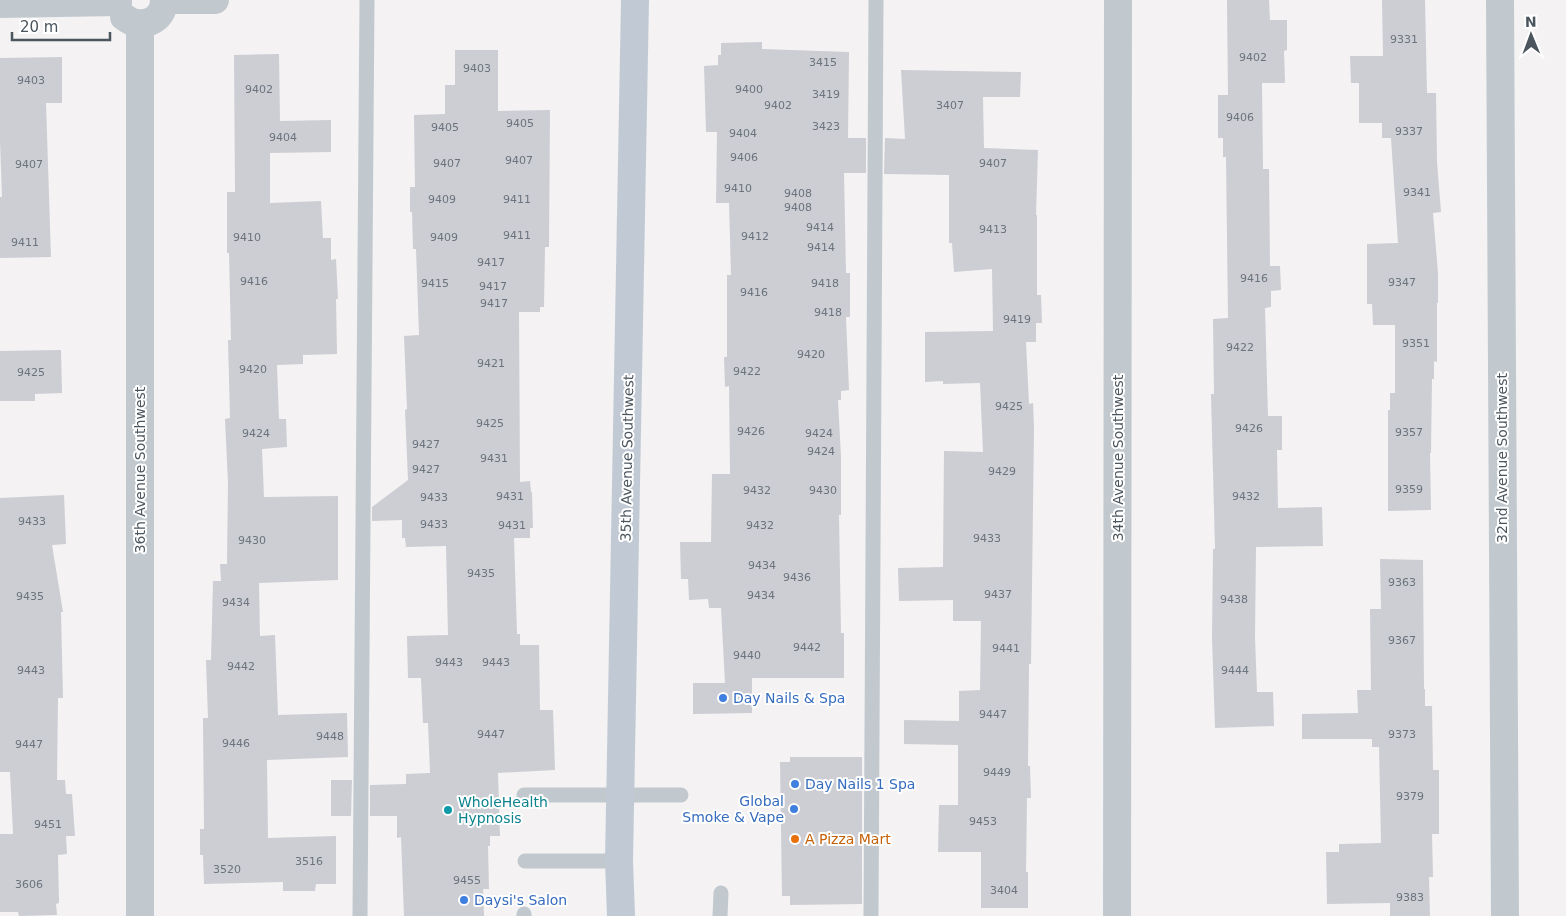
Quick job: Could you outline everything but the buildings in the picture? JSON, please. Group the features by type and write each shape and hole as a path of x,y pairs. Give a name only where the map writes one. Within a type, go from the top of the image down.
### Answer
{"main road":[{"name":"35th Avenue Southwest","path":"621,916 619,861 622,795 634,0"}],"street":[{"path":"0,4 118,1 120,12 124,17 130,22 140,24 152,22 157,17 162,11 164,0 215,0"},
{"name":"34th Avenue Southwest","path":"1118,0 1118,916"},
{"name":"32nd Avenue Southwest","path":"1500,0 1505,916"},
{"name":"36th Avenue Southwest","path":"140,24 140,916"}],"lane":[{"path":"360,916 368,0"},
{"path":"871,916 876,0"},
{"path":"524,795 681,795"},
{"path":"524,861 619,861"},
{"path":"720,893 720,916"}],"place":[{"name":"Day Nails & Spa","path":"723,698"},
{"name":"Day Nails 1 Spa","path":"795,784"},
{"name":"Global Smoke & Vape","path":"794,809"},
{"name":"WholeHealth Hypnosis","path":"448,810"},
{"name":"A Pizza Mart","path":"795,839"},
{"name":"Daysi's Salon","path":"464,900"}]}
